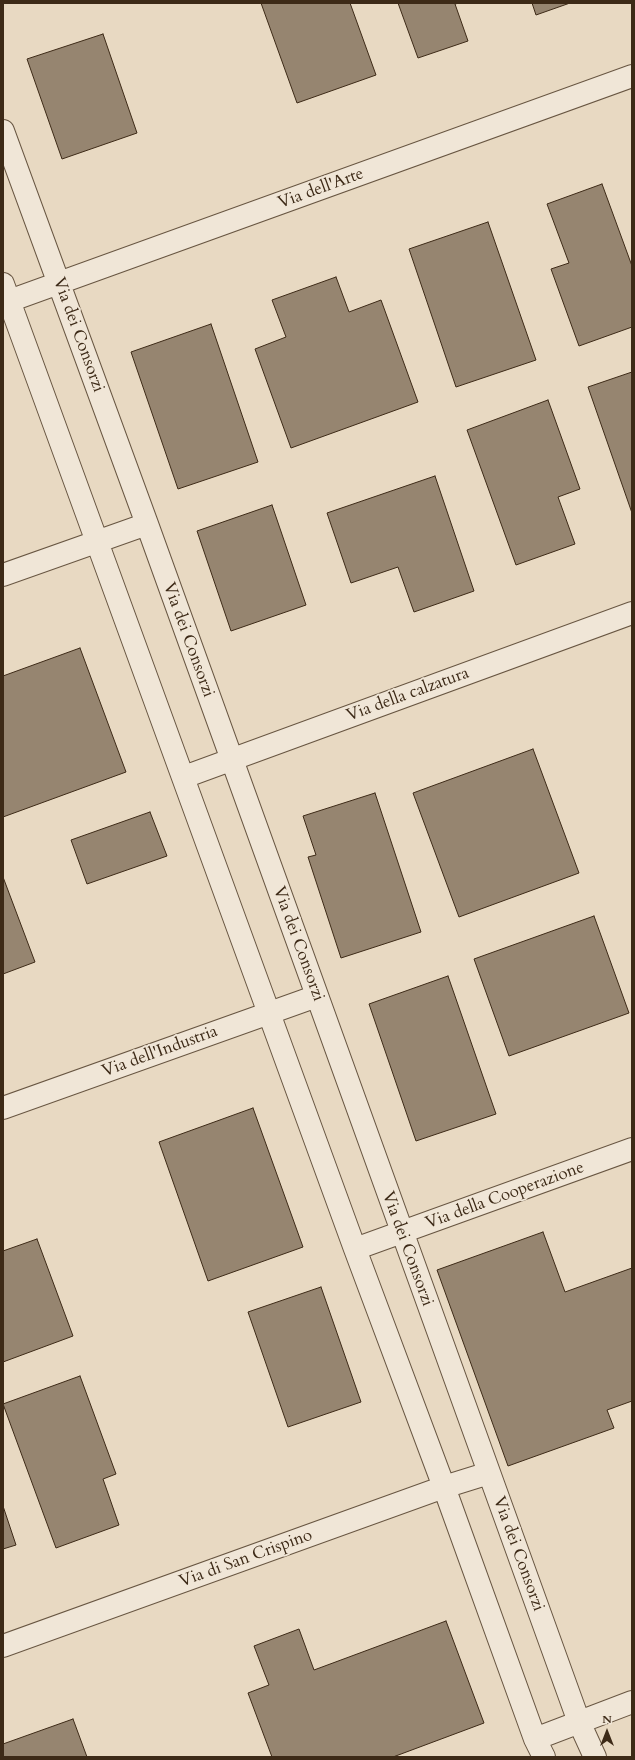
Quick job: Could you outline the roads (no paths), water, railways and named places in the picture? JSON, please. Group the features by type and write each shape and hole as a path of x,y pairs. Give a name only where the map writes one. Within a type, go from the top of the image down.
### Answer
{"street":[{"name":"Via dell'Arte","path":"6,292 59,284 632,76"},
{"name":"Via dei Consorzi","path":"3,131 147,524 401,1233 579,1722 595,1757"},
{"path":"6,292 270,1012 355,1249 539,1748 579,1722 632,1702"},
{"path":"3,575 147,524"},
{"name":"Via della calzatura","path":"184,777 632,612"},
{"name":"Via dell'Industria","path":"3,1108 317,996"},
{"name":"Via della Cooperazione","path":"355,1249 632,1149"},
{"name":"Via di San Crispino","path":"3,1646 489,1473"}]}
